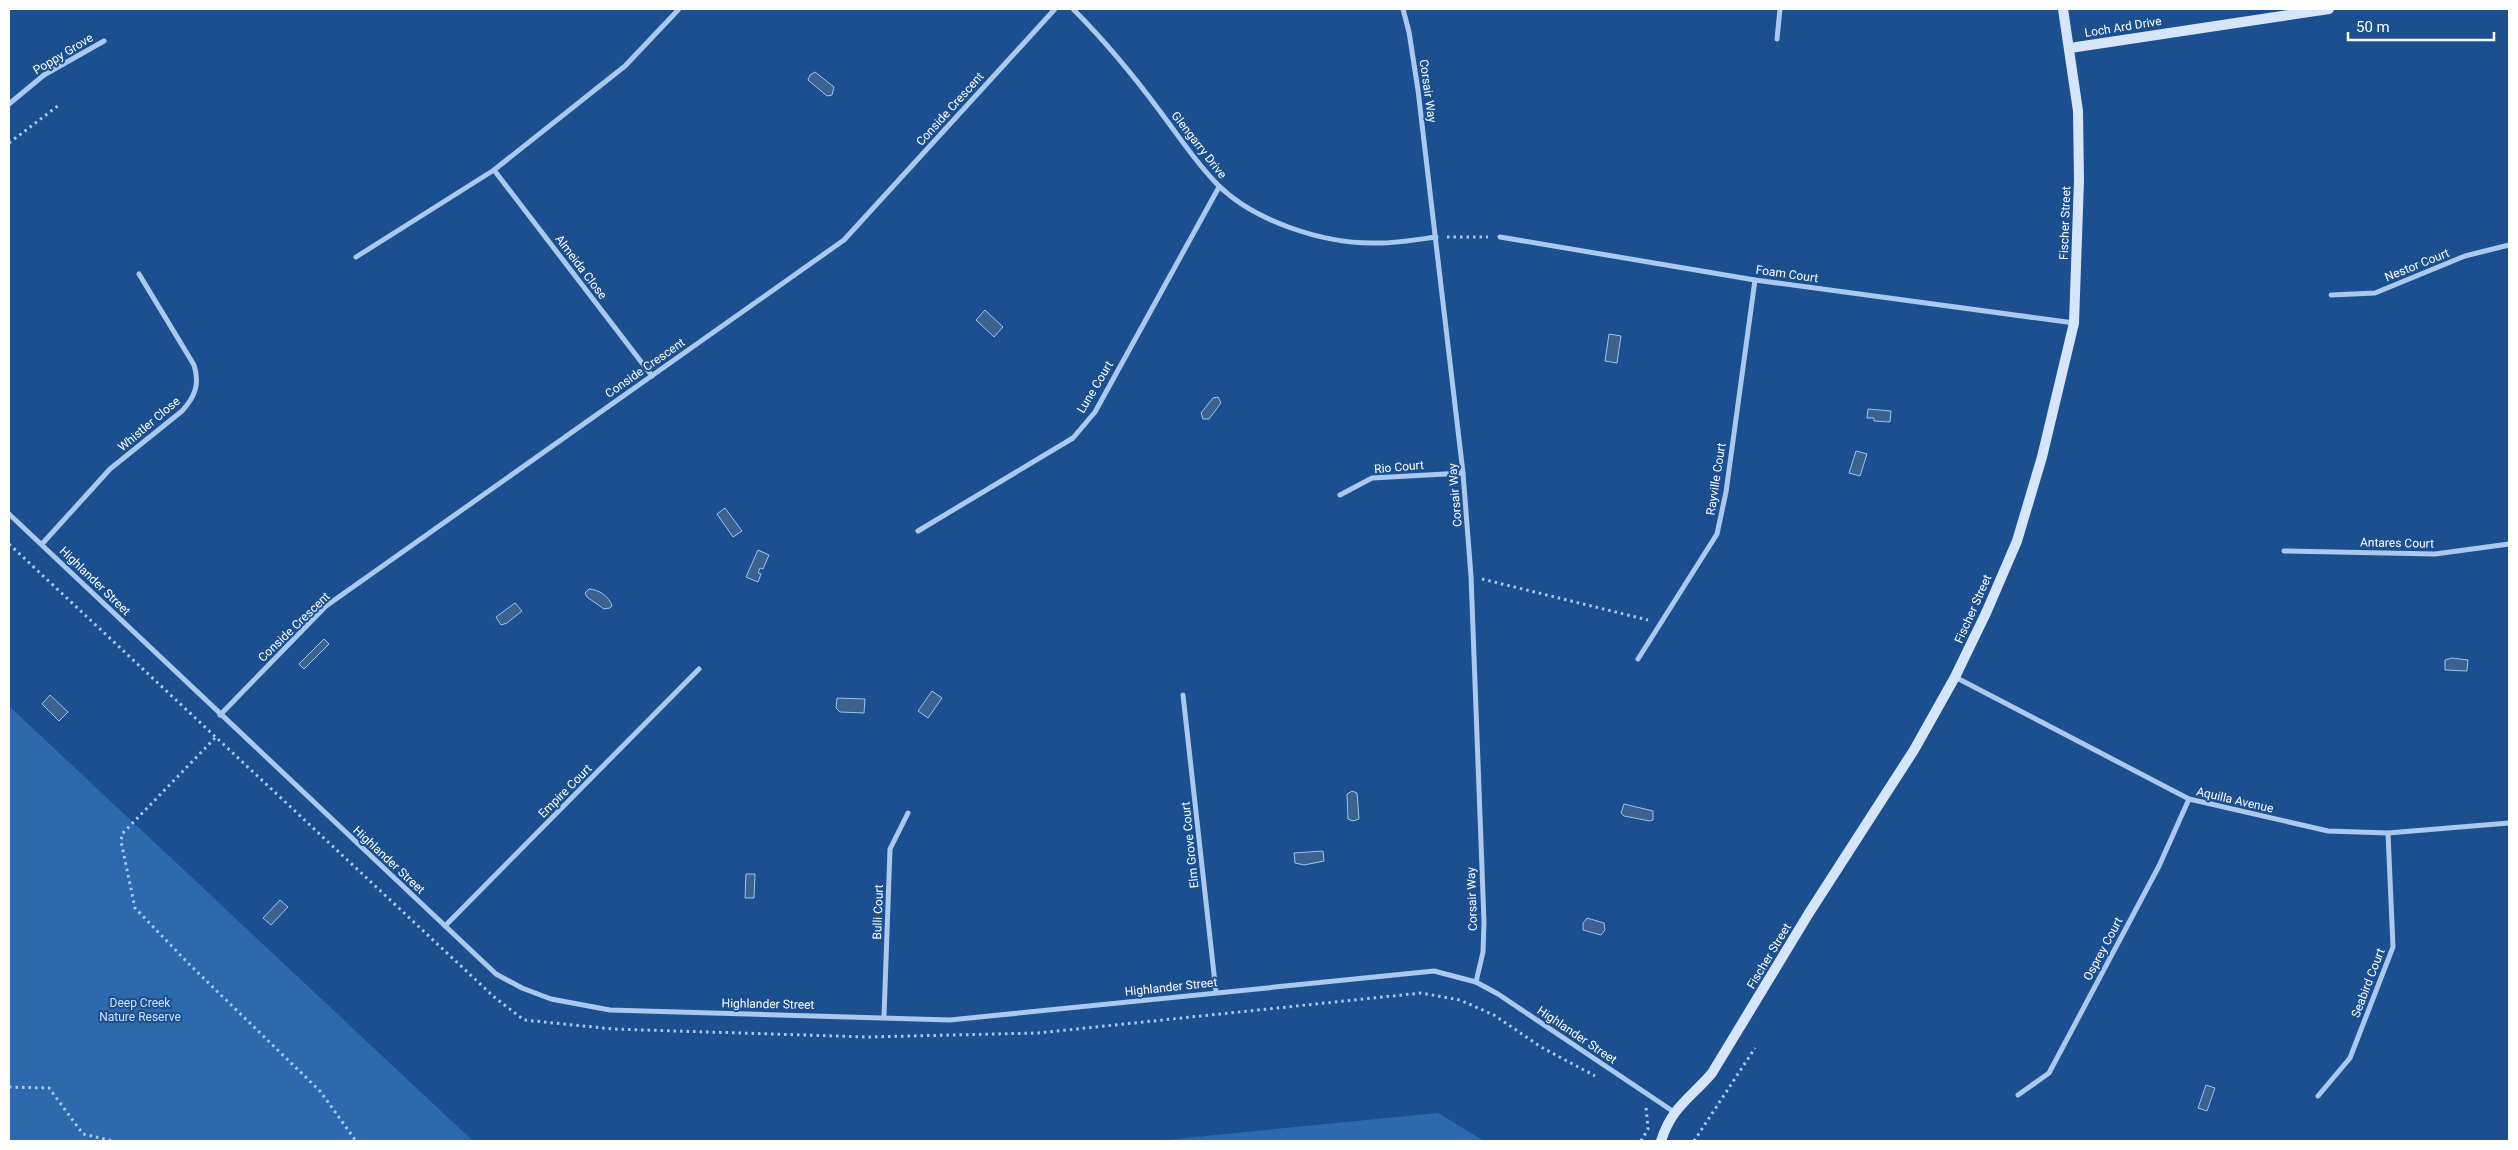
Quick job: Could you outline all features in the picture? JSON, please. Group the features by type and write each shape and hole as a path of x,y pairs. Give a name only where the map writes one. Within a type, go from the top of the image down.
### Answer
{"street":[{"path":"356,257 494,170 625,66 679,9"},
{"name":"Conside Crescent","path":"220,715 326,606 844,240 1055,9"},
{"name":"Glengarry Drive","path":"1073,9 1132,74 1219,187 1261,215 1312,234 1343,242 1372,244 1436,237"},
{"name":"Corsair Way","path":"1403,9 1409,32 1416,80 1436,237 1463,473 1471,576 1484,922 1483,952 1476,982"},
{"path":"1777,39 1780,9"},
{"name":"Fischer Street","path":"1661,1141 1674,1112 1686,1098 1701,1087 1712,1073 1809,913 1914,750 1955,677 1986,613 2017,541 2042,458 2074,323 2078,238 2079,131 2070,48 2063,9"},
{"name":"Loch Ard Drive","path":"2070,48 2329,9"},
{"name":"Poppy Grove","path":"10,102 44,75 104,41"},
{"path":"9,95 10,102"},
{"name":"Almeida Close","path":"494,170 652,376"},
{"name":"Lune Court","path":"918,531 1073,438 1094,412 1219,187"},
{"name":"Foam Court","path":"1500,237 1755,280 2074,323"},
{"name":"Nestor Court","path":"2330,295 2375,293 2466,256 2509,244"},
{"name":"Whistler Close","path":"42,544 110,469 192,400 197,388 197,376 194,366 139,274"},
{"name":"Rayville Court","path":"1638,659 1717,534 1726,492 1755,280"},
{"name":"Rio Court","path":"1340,495 1372,478 1463,473"},
{"name":"Highlander Street","path":"9,514 496,974 522,988 551,999 580,1006 610,1010 884,1016 950,1020 1434,971 1476,982 1498,994 1674,1112"},
{"name":"Antares Court","path":"2284,551 2435,554 2509,544"},
{"name":"Empire Court","path":"445,926 699,669"},
{"name":"Aquilla Avenue","path":"1955,677 2189,799 2328,831 2388,833 2509,823"},
{"name":"Elm Grove Court","path":"1183,694 1216,992"},
{"name":"Osprey Court","path":"2018,1095 2049,1073 2159,866 2189,799"},
{"name":"Bulli Court","path":"884,1016 890,849 908,813"},
{"name":"Seabird Court","path":"2318,1096 2350,1058 2393,947 2394,920 2388,833"}],"path":[{"path":"9,142 60,105"},
{"path":"1436,237 1500,237"},
{"path":"9,544 493,996 524,1020 614,1029 867,1037 1038,1033 1422,993 1460,1000 1494,1015 1541,1047 1602,1080"},
{"path":"1471,576 1661,623"},
{"path":"215,738 122,834 121,841 135,908 190,965 320,1090 356,1141"},
{"path":"1694,1141 1755,1048"},
{"path":"9,1087 50,1088 83,1134 112,1141"},
{"path":"1641,1141 1648,1129 1646,1103 1649,1096"}],"green space":[{"name":"Deep Creek Nature Reserve","path":"9,706 473,1141 9,1141"},
{"path":"1438,1113 1484,1141 1155,1141"}],"shaded area":[{"path":"815,72 834,87 832,95 827,96 808,80 810,75"},
{"path":"985,310 1003,327 994,337 976,320"},
{"path":"1609,334 1621,336 1617,363 1605,361"},
{"path":"1218,397 1221,403 1209,419 1203,419 1201,413 1213,398"},
{"path":"1868,409 1891,411 1890,422 1874,421 1874,418 1867,418"},
{"path":"1856,451 1867,454 1860,476 1849,473"},
{"path":"725,508 742,531 733,537 717,514"},
{"path":"758,550 769,555 763,569 760,568 758,573 761,574 758,582 746,577"},
{"path":"589,589 603,594 612,606 604,609 587,597 585,593"},
{"path":"515,603 522,611 507,623 501,625 496,617"},
{"path":"324,639 329,644 304,669 299,664"},
{"path":"2452,658 2468,660 2467,671 2445,670 2445,660"},
{"path":"932,691 942,698 928,718 918,711"},
{"path":"50,695 68,712 59,721 42,704"},
{"path":"837,698 865,699 864,713 840,712 836,708"},
{"path":"1352,791 1357,793 1359,819 1353,821 1348,819 1347,794"},
{"path":"1624,804 1653,811 1653,820 1624,816 1621,813"},
{"path":"1323,851 1324,861 1304,865 1295,863 1294,853"},
{"path":"746,874 755,874 754,898 745,898"},
{"path":"280,900 288,907 271,925 263,918"},
{"path":"1587,918 1604,923 1605,930 1601,935 1583,930 1583,923"},
{"path":"2206,1085 2215,1088 2207,1111 2198,1108"}]}
